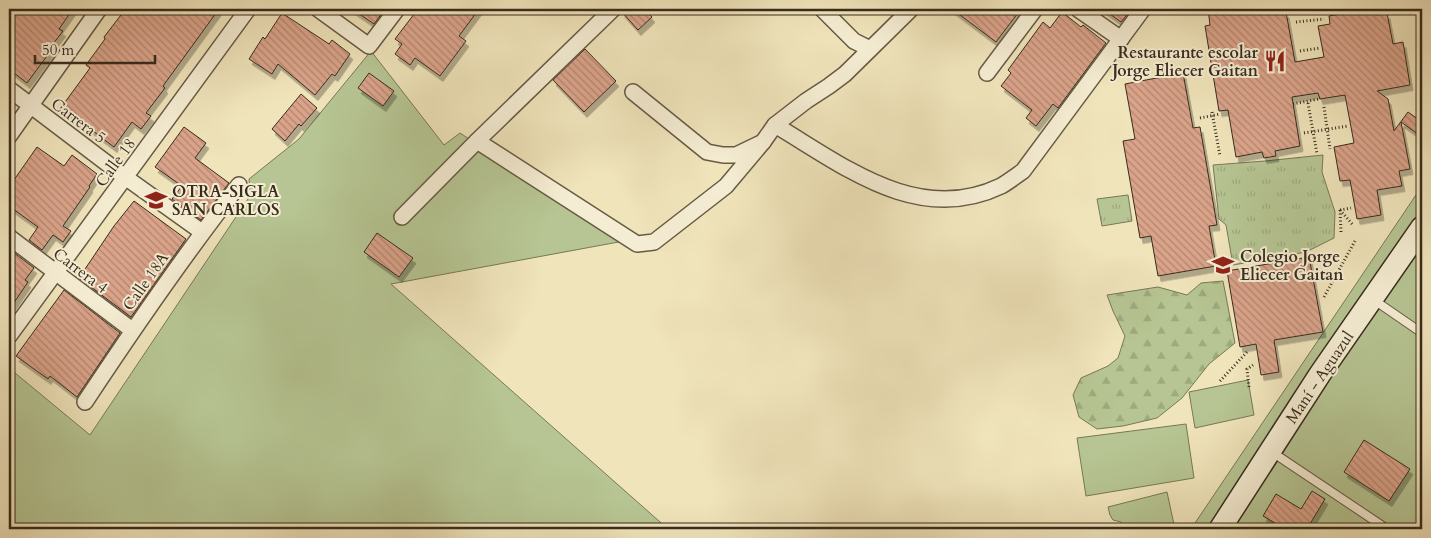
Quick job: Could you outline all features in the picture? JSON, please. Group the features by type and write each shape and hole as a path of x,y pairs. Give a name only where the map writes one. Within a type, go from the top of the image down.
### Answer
{"street":[{"path":"9,136 99,9"},
{"name":"Calle 18","path":"9,336 248,9"},
{"path":"318,9 369,46 397,9"},
{"path":"402,217 613,9"},
{"path":"822,9 854,42 870,49"},
{"path":"477,141 637,244 654,242 726,186 775,125 806,100 830,86 911,9"},
{"path":"987,74 1035,9"},
{"path":"1078,9 1121,39"},
{"path":"775,125 875,184 924,199 948,201 976,196 1002,186 1023,171 1143,9"},
{"name":"Carrera 5","path":"9,89 202,232"},
{"path":"633,92 707,152 736,155 763,142"},
{"name":"Calle 18A","path":"85,402 132,330 239,184"},
{"name":"Maní - Aguazul","path":"1220,529 1320,374 1422,227"},
{"name":"Carrera 4","path":"9,237 132,330"}],"lane":[{"path":"1372,299 1422,333"},
{"path":"1271,451 1387,529"}],"path":[{"path":"1296,22 1324,18"},
{"path":"1300,51 1320,48"},
{"path":"1293,104 1319,99"},
{"path":"1308,103 1317,154"},
{"path":"1324,107 1330,149"},
{"path":"1212,112 1220,156"},
{"path":"1200,118 1220,114"},
{"path":"1304,134 1348,126"},
{"path":"1340,210 1351,208"},
{"path":"1340,210 1353,225"},
{"path":"1340,210 1341,232"},
{"path":"1324,297 1355,241"},
{"path":"1220,381 1247,352"},
{"path":"1249,387 1247,368 1253,365"}],"green space":[{"path":"371,51 444,145 460,133 624,241 391,284 668,529 9,529 9,368 90,435 250,196 249,179 299,139"},
{"path":"1323,155 1322,172 1335,212 1334,238 1306,252 1233,265 1226,225 1219,219 1213,165"},
{"path":"1422,186 1422,529 1191,529"},
{"path":"1128,195 1132,221 1102,226 1097,199"},
{"path":"1223,281 1235,343 1209,364 1182,398 1157,418 1123,426 1097,429 1079,417 1073,395 1081,378 1108,366 1118,358 1125,336 1107,295 1158,287 1187,295 1201,283"},
{"path":"1248,380 1254,415 1195,428 1189,392"},
{"path":"1186,424 1194,478 1086,496 1077,438"},
{"path":"1167,492 1175,529 1126,529 1121,522 1113,520 1110,515 1108,507"}],"building":[{"path":"9,9 73,9 59,29 63,31 53,44 55,45 27,83 9,69"},
{"path":"124,9 219,9 163,86 165,88 146,113 151,116 141,129 132,122 114,147 60,109 90,68 86,65"},
{"path":"352,9 385,9 374,24"},
{"path":"418,9 479,9 459,36 466,41 440,76 415,58 410,65 395,54 402,44 395,39"},
{"path":"622,9 645,9 652,17 638,30 622,12"},
{"path":"952,9 1021,9 996,42"},
{"path":"1103,9 1132,9 1121,22"},
{"path":"1208,9 1271,9 1271,14 1286,12 1295,62 1324,57 1318,26 1330,24 1329,16 1369,9 1376,9 1377,15 1387,13 1393,44 1403,42 1410,85 1377,91 1388,99 1394,131 1408,112 1422,122 1422,137 1401,122 1410,169 1399,171 1402,186 1377,190 1381,215 1357,219 1350,180 1340,181 1334,147 1354,143 1345,95 1320,99 1318,93 1292,97 1300,146 1275,151 1276,156 1264,158 1262,152 1236,157 1228,110 1219,111 1205,26 1210,25"},
{"path":"1062,12 1106,43 1058,108 1053,104 1036,126 1026,118 1032,110 1001,86 1011,73 1008,70 1043,22 1050,28"},
{"path":"282,13 329,44 332,40 350,54 335,76 332,74 315,95 278,64 272,74 249,59"},
{"path":"585,49 616,81 584,112 553,80"},
{"path":"369,73 394,91 383,106 358,88"},
{"path":"1183,73 1193,128 1200,127 1217,225 1209,226 1216,266 1158,276 1151,236 1140,238 1123,141 1135,139 1125,84"},
{"path":"301,94 317,108 301,126 299,124 285,141 272,129"},
{"path":"184,127 206,143 195,158 229,183 201,220 172,199 182,186 155,167"},
{"path":"37,147 64,166 72,155 97,174 63,226 71,231 63,242 53,235 42,250 29,240 38,227 9,206 9,187"},
{"path":"134,201 186,239 131,317 79,278 114,226"},
{"path":"377,233 413,258 399,277 364,252"},
{"path":"9,249 34,268 25,280 28,282 9,310"},
{"path":"1309,257 1323,332 1274,340 1279,372 1261,375 1256,344 1240,347 1227,271"},
{"path":"64,290 120,333 77,397 50,376 48,379 16,356"},
{"path":"1364,440 1410,469 1389,501 1344,472"},
{"path":"1312,491 1325,499 1307,529 1285,529 1263,516 1276,494 1301,509"}],"place":[{"name":"Restaurante escolar Jorge Eliecer Gaitan","path":"1275,61"},
{"name":"OTRA-SIGLA SAN CARLOS","path":"156,200"},
{"name":"Colegio Jorge Eliecer Gaitan","path":"1223,265"}]}
